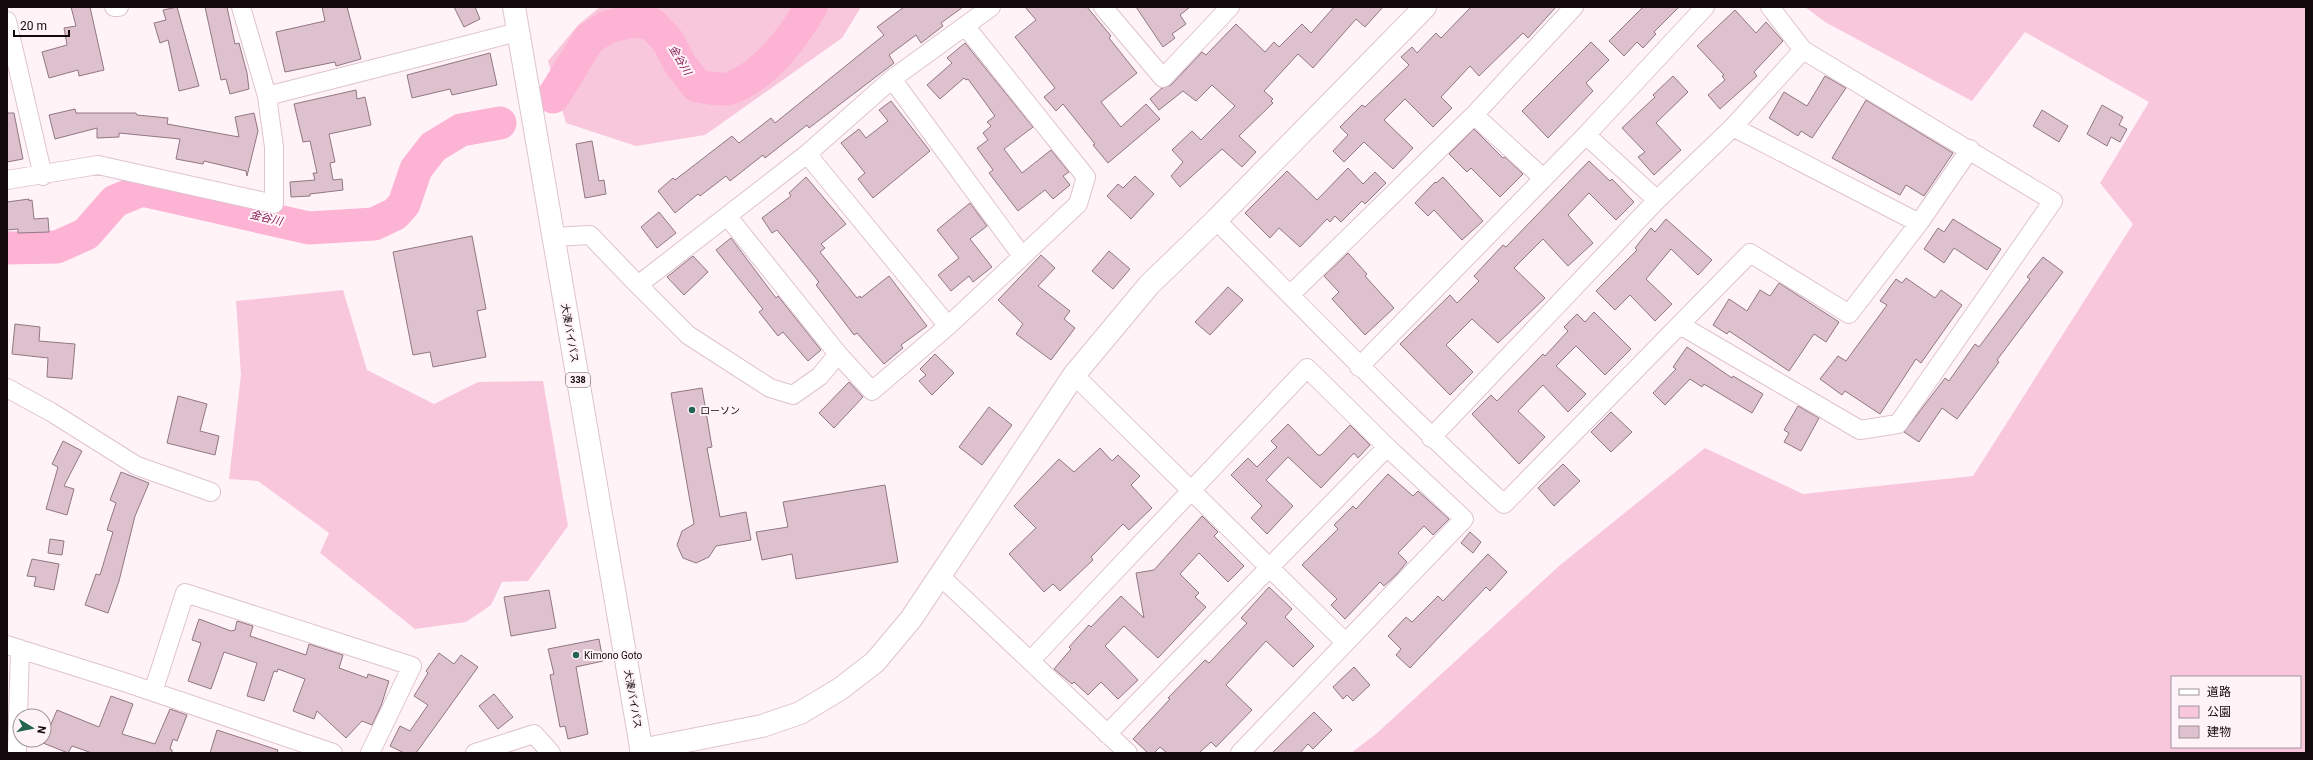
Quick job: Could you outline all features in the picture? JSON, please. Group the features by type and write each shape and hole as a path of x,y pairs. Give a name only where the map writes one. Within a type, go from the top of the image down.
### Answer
{"main road":[{"name":"大湊バイパス","path":"514,7 642,751"},
{"path":"642,751 762,726 800,712 834,693 875,662 911,619 1074,375 1149,285 1216,220 1425,7"}],"street":[{"path":"114,7 119,7"},
{"path":"7,180 43,176 98,165 274,204 274,147 267,96 241,7"},
{"path":"638,285 728,217 807,154 892,79 966,27 991,7"},
{"path":"1104,7 1163,78 1230,7"},
{"path":"1290,295 1474,115 1574,7"},
{"path":"1359,367 1586,135 1705,7"},
{"path":"1680,325 1860,430 1898,424 2053,201 1970,149 1803,50 1770,7"},
{"path":"7,21 43,176"},
{"path":"728,217 838,354 872,391 948,326 1078,204 1086,177 966,27"},
{"path":"267,96 518,32"},
{"path":"1431,438 1657,200 1733,127 1803,50"},
{"path":"892,79 1022,256"},
{"path":"1474,115 1544,178"},
{"path":"1733,127 1919,224"},
{"path":"1586,135 1657,200"},
{"path":"1216,220 1359,367 1431,438 1504,504 1750,253 1849,314 1919,224 1970,149"},
{"path":"807,154 948,326"},
{"path":"553,236 590,235 688,335 770,388 793,395 820,376 838,354"},
{"path":"1031,660 1307,368 1387,447 1464,519 1240,753"},
{"path":"1074,375 1268,568 1345,642"},
{"path":"7,388 51,412 137,466 211,492"},
{"path":"1108,734 1387,447"},
{"path":"939,575 1128,753"},
{"path":"153,692 185,593 412,666 370,753"},
{"path":"17,753 14,647 334,753"},
{"path":"475,753 534,734 551,753"}],"green space":[{"path":"600,7 861,7 842,38 705,135 636,146 566,123 548,61 579,24"},
{"path":"1805,7 2306,7 2306,753 1351,753 1376,734 1559,566 1705,448 1803,494 1973,476 2133,224 2100,183 2149,102 2025,32 1972,101 1825,22"},
{"path":"343,290 367,370 434,404 478,382 543,381 568,526 528,581 502,582 491,605 466,622 415,629 320,553 329,533 258,481 229,479 241,375 236,301"}],"building":[{"path":"71,7 90,7 104,70 79,76 78,70 49,78 42,52 67,45 64,28 76,26"},
{"path":"177,7 199,86 179,91 168,40 160,43 154,23 166,20 163,10"},
{"path":"205,7 227,7 235,44 239,43 247,73 249,89 230,94 226,79 221,80"},
{"path":"322,7 347,7 361,59 336,66 335,62 285,72 276,32 325,21"},
{"path":"454,7 475,7 480,19 464,27"},
{"path":"904,7 963,7 941,23 943,26 921,43 916,35 889,55 894,63 809,128 807,125 765,158 763,155 730,181 726,176 700,196 698,194 675,213 658,191 673,178 675,180 732,136 739,143 771,118 775,123 884,35 877,27"},
{"path":"1025,7 1087,7 1111,36 1109,38 1137,73 1101,102 1121,127 1146,104 1160,119 1108,163 1063,104 1056,111 1044,97 1055,88 1015,37 1036,20"},
{"path":"1136,7 1190,7 1180,15 1186,24 1172,34 1175,38 1163,47"},
{"path":"1334,7 1383,7 1365,27 1356,19 1313,68 1298,54 1264,91 1273,99 1271,101 1273,103 1239,136 1256,152 1242,167 1222,149 1180,187 1171,176 1183,162 1172,150 1192,131 1201,140 1235,106 1212,85 1196,101 1183,91 1159,110 1150,99 1162,88 1171,85 1202,52 1206,55 1236,24 1265,52 1274,42 1279,47 1302,24 1311,33"},
{"path":"1471,7 1556,7 1528,38 1523,33 1479,76 1470,66 1441,97 1452,108 1433,127 1405,99 1384,120 1413,148 1393,169 1364,142 1344,162 1333,151 1348,135 1340,127 1362,105 1365,107 1409,65 1401,57 1412,47 1417,53 1436,33 1441,38"},
{"path":"1643,7 1679,7 1654,32 1656,34 1643,48 1637,42 1624,56 1609,41"},
{"path":"1735,10 1756,33 1766,22 1783,41 1754,72 1757,76 1720,109 1708,95 1725,80 1722,76 1724,75 1697,46"},
{"path":"1591,42 1609,60 1586,83 1593,91 1548,138 1522,111"},
{"path":"965,43 1033,127 1004,149 1022,173 1051,150 1069,172 1063,176 1070,185 1053,199 1045,190 1018,211 989,173 993,170 977,148 988,140 983,133 991,126 987,122 995,116 968,79 966,80 964,78 940,99 927,85 952,63 947,58"},
{"path":"490,53 497,85 452,95 450,89 412,98 407,75"},
{"path":"1673,76 1688,92 1656,123 1681,150 1654,175 1638,157 1645,152 1622,128 1655,97 1653,95"},
{"path":"1825,76 1846,88 1812,138 1801,131 1798,136 1769,118 1784,92 1807,106"},
{"path":"356,90 357,99 365,97 371,125 329,134 335,162 330,163 333,180 342,179 343,190 310,194 310,196 291,197 290,182 315,180 313,173 317,173 310,141 303,142 294,104"},
{"path":"1866,100 1953,153 1924,196 1906,185 1900,195 1832,158"},
{"path":"891,101 930,151 873,198 858,179 865,173 841,143 859,129 866,138 888,121 879,110"},
{"path":"2102,105 2123,117 2119,125 2127,129 2120,142 2111,137 2107,146 2087,134"},
{"path":"75,109 76,113 136,113 137,115 168,118 167,124 239,137 235,117 254,113 258,131 247,176 246,171 204,161 203,164 176,159 180,139 119,133 119,137 97,138 97,128 55,139 49,115"},
{"path":"2042,110 2068,126 2059,142 2033,126"},
{"path":"7,113 14,113 23,159 7,162"},
{"path":"1474,129 1503,158 1505,157 1523,174 1500,197 1471,168 1467,172 1449,154"},
{"path":"592,141 599,181 604,180 606,194 585,198 576,144"},
{"path":"1589,161 1610,181 1612,179 1634,202 1616,220 1589,193 1568,215 1593,243 1568,266 1543,239 1514,268 1545,298 1498,343 1472,319 1446,345 1473,372 1450,395 1400,344 1450,295 1457,303 1479,281 1474,276 1503,245 1506,247"},
{"path":"1348,168 1363,184 1375,172 1386,183 1365,204 1362,201 1341,222 1335,216 1330,222 1327,219 1300,247 1279,228 1270,238 1245,213 1287,171 1317,200"},
{"path":"1135,176 1154,194 1131,219 1107,196 1118,184 1123,188"},
{"path":"806,177 846,224 821,244 825,248 820,252 857,298 860,296 861,298 889,276 927,326 901,345 903,348 884,364 857,333 854,335 816,285 819,282 777,230 772,233 762,218 791,196 789,193"},
{"path":"1443,177 1483,221 1462,240 1434,210 1428,216 1415,203 1435,182 1436,183"},
{"path":"29,199 29,201 32,200 34,219 48,218 49,232 18,233 18,229 7,230 7,202"},
{"path":"970,203 987,226 970,239 992,267 973,282 969,276 951,291 938,275 959,258 937,230"},
{"path":"659,212 676,233 657,248 641,227"},
{"path":"1666,219 1712,260 1698,275 1671,249 1646,279 1672,304 1655,321 1630,295 1615,310 1596,291 1637,250 1635,248 1651,228 1655,232"},
{"path":"1953,219 2001,249 1987,270 1954,248 1944,263 1924,249 1938,228 1944,232"},
{"path":"472,236 486,309 477,311 486,357 433,367 430,352 413,355 393,252"},
{"path":"731,238 776,298 778,296 821,350 808,361 783,332 778,336 759,312 763,309 716,250"},
{"path":"1109,251 1130,269 1113,289 1092,271"},
{"path":"1348,253 1367,274 1365,276 1394,308 1365,335 1332,299 1339,292 1324,276"},
{"path":"1041,255 1055,268 1038,286 1070,311 1064,319 1075,328 1051,360 1016,334 1023,324 998,300"},
{"path":"693,256 708,272 684,295 667,277"},
{"path":"2043,257 2063,272 1997,360 1999,362 1957,419 1942,408 1919,442 1904,432 1945,378 1949,381 1975,344 1979,347 2030,279 2027,277"},
{"path":"1906,278 1935,298 1941,290 1962,305 1921,363 1916,359 1880,414 1845,391 1842,395 1820,379 1838,356 1846,361 1887,305 1880,301 1896,279 1902,283"},
{"path":"1779,283 1839,322 1826,342 1814,334 1789,371 1729,331 1727,334 1713,325 1729,299 1747,311 1760,290 1770,296"},
{"path":"1228,287 1243,300 1210,335 1195,322"},
{"path":"1594,312 1631,349 1605,375 1576,346 1556,366 1586,394 1568,412 1543,385 1518,411 1545,437 1519,464 1472,414 1491,395 1497,401 1543,354 1545,356 1568,331 1564,327 1577,314 1585,322"},
{"path":"15,324 40,327 39,341 75,344 72,379 47,377 48,358 12,354"},
{"path":"1687,347 1732,378 1733,376 1763,394 1752,413 1704,384 1702,387 1690,379 1665,405 1653,393 1676,369 1673,367"},
{"path":"935,354 954,373 932,395 919,381 926,375 920,369"},
{"path":"849,382 863,397 834,428 819,413"},
{"path":"702,388 712,447 707,448 720,517 746,512 751,540 716,546 709,557 696,563 683,558 677,545 682,531 694,524 671,393"},
{"path":"178,396 207,404 200,431 219,436 215,455 167,443"},
{"path":"1798,406 1819,418 1801,451 1784,442 1789,433 1784,430"},
{"path":"989,407 1012,425 982,465 959,447"},
{"path":"1611,412 1632,432 1611,452 1591,432"},
{"path":"1288,424 1318,455 1321,455 1350,425 1370,445 1358,458 1354,453 1321,488 1288,457 1266,480 1293,506 1267,534 1251,518 1262,506 1231,475 1248,458 1257,467 1277,447 1271,441"},
{"path":"63,441 82,451 64,486 74,489 67,515 46,509 58,467 52,464"},
{"path":"1100,448 1112,461 1118,455 1140,476 1131,485 1152,508 1129,530 1123,524 1091,557 1093,560 1060,591 1053,584 1044,592 1009,554 1036,528 1014,506 1059,459 1074,472"},
{"path":"1563,464 1580,481 1554,506 1538,488"},
{"path":"121,472 149,483 135,516 119,581 108,613 85,605 96,574 100,575 113,532 107,530 116,503 110,500"},
{"path":"1388,474 1413,496 1418,491 1449,519 1433,535 1424,526 1398,553 1407,562 1397,574 1384,586 1380,582 1345,619 1331,605 1337,599 1302,565 1338,529 1334,525 1353,506 1356,509"},
{"path":"885,485 898,562 796,579 792,554 762,560 756,532 788,527 783,502"},
{"path":"1202,516 1218,532 1214,536 1244,566 1228,582 1199,553 1180,574 1199,593 1195,597 1206,607 1158,658 1124,626 1105,646 1138,680 1118,699 1101,682 1088,695 1074,682 1072,684 1054,669 1071,649 1069,647 1089,625 1091,627 1121,596 1144,618 1136,573 1154,570"},
{"path":"1470,532 1481,542 1473,553 1461,543"},
{"path":"50,539 64,541 62,555 48,553"},
{"path":"1488,554 1507,572 1490,591 1486,587 1410,668 1396,655 1401,649 1388,636 1406,617 1412,622 1438,596 1443,601"},
{"path":"32,559 59,564 54,590 34,586 36,577 27,576"},
{"path":"1269,587 1292,609 1285,617 1314,646 1293,667 1266,641 1226,685 1252,710 1216,747 1211,742 1199,753 1167,753 1160,747 1154,753 1148,753 1133,739 1170,699 1168,698 1205,660 1209,663 1247,623 1241,618"},
{"path":"549,590 556,628 511,636 504,597"},
{"path":"199,619 231,631 235,630 237,621 253,626 250,636 306,655 309,644 343,655 339,668 367,678 368,674 389,681 381,706 372,725 362,721 346,738 317,711 314,719 293,711 305,679 278,669 277,672 274,671 264,701 247,696 257,663 224,652 211,689 188,681 201,643 192,640"},
{"path":"599,639 603,661 576,667 588,734 568,739 565,726 560,727 550,675 554,674 548,649"},
{"path":"439,653 454,664 461,655 478,667 416,753 404,753 390,746 400,726 410,731 428,705 414,696 428,673 426,671"},
{"path":"1354,667 1370,685 1353,701 1347,695 1343,699 1333,687"},
{"path":"494,694 513,717 498,729 479,706"},
{"path":"111,696 133,704 122,734 155,744 170,709 187,715 177,741 173,739 170,749 172,750 172,753 92,753 72,746 68,753 52,747 52,722 57,710 99,727"},
{"path":"1314,712 1332,730 1313,749 1308,744 1300,753 1272,753"},
{"path":"217,730 278,750 277,753 210,753"}],"waterway":[{"name":"金谷川","path":"553,97 589,39 607,27 634,21 652,24 668,41 680,64 697,86 719,89 731,88 756,74 777,54 796,31 811,7"},
{"name":"金谷川","path":"7,248 57,247 86,234 115,201 142,190 309,228 374,224 395,214 404,204 416,169 433,147 461,130 500,123"}],"place":[{"name":"ローソン","path":"692,410"},
{"name":"Kimono Goto","path":"576,655"}]}
